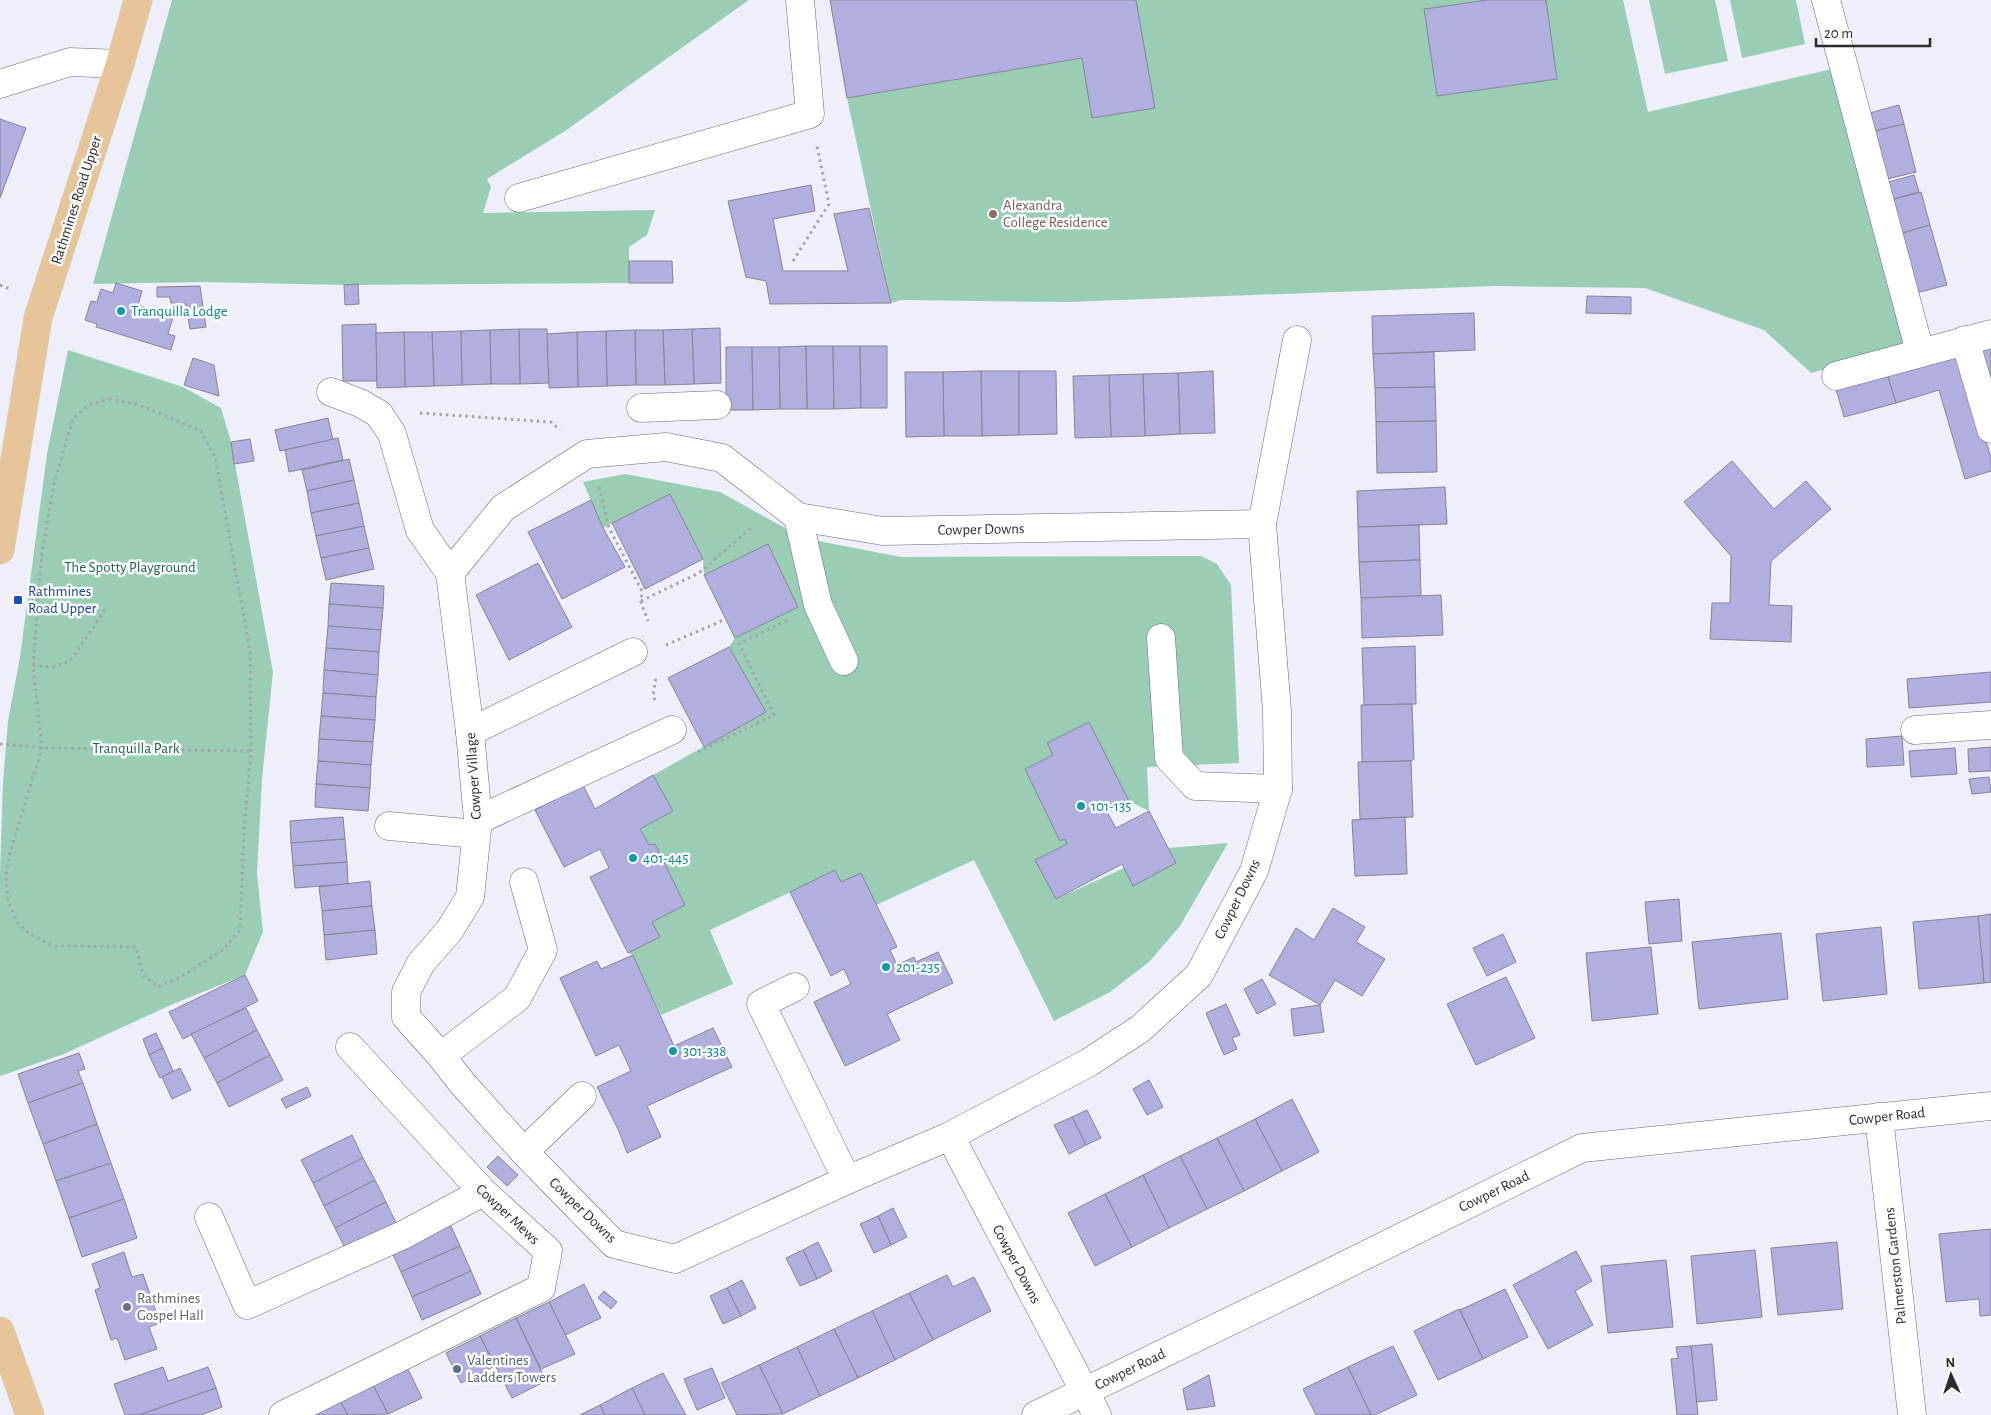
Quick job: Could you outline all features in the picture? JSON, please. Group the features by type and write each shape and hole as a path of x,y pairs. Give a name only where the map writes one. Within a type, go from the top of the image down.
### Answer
{"main road":[{"name":"Rathmines Road Upper","path":"0,550 38,318 120,64 138,0"},
{"path":"0,1332 30,1415"}],"street":[{"path":"519,198 810,114 800,0"},
{"path":"1826,0 1920,352"},
{"path":"0,84 70,62 120,64"},
{"path":"1836,376 1991,334"},
{"name":"Cowper Downs","path":"421,964 406,992 406,1017 462,1083 524,1152 614,1244 675,1259 847,1180 950,1136 1088,1063 1140,1029 1199,975 1254,871 1278,789 1276,711 1262,524 1297,340"},
{"path":"1965,340 1991,429"},
{"name":"Cowper Village","path":"331,392 360,403 379,414 392,434 420,530 450,573 470,732 477,827 470,897 449,931 421,964"},
{"path":"450,573 503,508 586,454 666,447 653,408 717,405"},
{"name":"Cowper Downs","path":"666,447 722,458 798,517 882,532 1262,524"},
{"path":"798,517 818,605 844,661"},
{"path":"1161,638 1169,758 1195,786 1278,789"},
{"path":"470,732 644,647"},
{"path":"1915,730 1991,725"},
{"path":"389,826 477,827 672,730"},
{"path":"441,1056 517,998 544,950 524,882"},
{"path":"795,987 761,1004 847,1180"},
{"name":"Cowper Mews","path":"283,1415 541,1288 548,1251 483,1192 350,1047"},
{"path":"524,1152 582,1096"},
{"name":"Cowper Road","path":"1036,1415 1582,1148 1991,1106"},
{"name":"Palmerston Gardens","path":"1879,1117 1912,1415"},
{"name":"Cowper Downs","path":"950,1136 1097,1415"},
{"path":"209,1217 247,1305 403,1235 483,1192"}],"path":[{"path":"793,261 830,204 810,114"},
{"path":"109,399 137,404 202,431 215,457 250,651 251,751 244,831 240,930 222,950 179,978 158,988 143,975 136,946 52,946 30,934 16,922 8,900 6,878 9,856 42,748 33,666 42,553 54,484 73,418 89,406 109,399"},
{"path":"379,414 403,411 472,418 551,422 586,454 596,473 609,528 642,591 644,647 656,650 726,619"},
{"path":"641,602 699,573 756,523 798,517"},
{"path":"658,668 653,696 686,758 774,715 739,644 818,605"},
{"path":"33,666 53,667 70,661 105,610"},
{"path":"0,744 42,748 251,751"}],"green space":[{"path":"172,0 749,0 565,131 487,179 491,187 483,213 655,210 647,235 629,247 629,283 344,285 202,282 93,284"},
{"path":"1136,0 1488,0 1424,9 1437,96 1557,79 1546,0 1623,0 1648,112 1836,68 1906,347 1811,373 1764,330 1645,288 1494,286 1068,302 901,300 891,303 847,98 1082,58 1092,118 1154,108"},
{"path":"1649,0 1715,0 1728,61 1665,74"},
{"path":"1730,0 1796,0 1805,44 1742,58"},
{"name":"Tranquilla Park","path":"68,350 183,387 221,408 231,442 273,672 262,779 257,873 263,932 245,975 173,1004 64,1054 0,1076 0,872 3,783 8,721 20,657 47,454"},
{"path":"625,474 720,492 803,538 901,557 1201,556 1217,564 1231,585 1239,763 1147,767 1149,811 1129,801 1089,722 1047,743 1053,755 1025,769 1060,841 1065,839 1067,844 1035,860 1056,899 1124,868 1133,886 1176,863 1168,848 1228,843 1180,926 1149,962 1110,992 1054,1021 974,860 876,905 841,882 835,871 710,930 733,984 661,1015 633,955 628,953 652,922 685,905 655,844 649,845 640,829 673,811 653,775 766,712 729,647 735,638 798,607 768,544 704,575 703,559 670,494 603,528 583,482"}],"building":[{"path":"830,0 1136,0 1155,108 1092,118 1082,58 847,98"},
{"path":"1488,0 1546,0 1557,79 1437,96 1424,9"},
{"path":"1899,105 1904,124 1871,132 1866,114"},
{"path":"0,119 26,128 0,198"},
{"path":"1904,124 1916,172 1883,180 1871,132"},
{"path":"1914,175 1919,192 1890,200 1885,183"},
{"path":"811,185 815,211 773,219 783,271 848,271 834,214 869,208 891,303 770,304 766,281 746,277 728,201"},
{"path":"1921,192 1930,225 1899,234 1890,200"},
{"path":"1930,225 1947,285 1916,293 1899,234"},
{"path":"629,261 672,261 673,283 629,283"},
{"name":"Tranquilla Lodge","path":"116,283 142,291 138,305 173,317 168,334 175,336 171,350 96,327 97,324 85,320 91,301 97,302 101,289 113,293"},
{"path":"358,284 359,304 345,305 344,285"},
{"path":"200,286 206,327 190,329 186,304 171,303 170,297 157,297 157,287"},
{"path":"1587,296 1631,297 1631,314 1586,313"},
{"path":"1474,313 1475,350 1373,354 1372,316"},
{"path":"376,324 377,381 343,381 342,325"},
{"path":"720,328 721,383 694,384 692,329"},
{"path":"519,329 547,329 549,383 520,384"},
{"path":"519,329 520,384 491,384 490,330"},
{"path":"692,329 694,384 665,385 663,330"},
{"path":"490,330 491,384 462,385 461,331"},
{"path":"635,330 663,330 665,385 636,385"},
{"path":"635,330 636,385 607,386 606,331"},
{"path":"461,331 462,385 434,386 432,332"},
{"path":"606,331 607,386 578,387 577,332"},
{"path":"404,332 432,332 434,386 405,387"},
{"path":"404,332 405,387 377,388 376,333"},
{"path":"577,332 578,387 549,388 547,334"},
{"path":"806,346 833,346 834,409 807,409"},
{"path":"806,346 807,409 780,409 779,347"},
{"path":"833,346 860,346 861,408 834,409"},
{"path":"860,346 887,346 887,408 861,408"},
{"path":"1991,346 1991,376 1983,378 1975,351"},
{"path":"726,347 752,347 753,410 726,410"},
{"path":"752,347 779,347 780,409 753,410"},
{"path":"1434,352 1435,387 1375,388 1373,354"},
{"path":"1960,353 1991,458 1991,471 1965,479 1939,390 1896,403 1887,374"},
{"path":"193,358 214,365 219,396 184,385"},
{"path":"981,371 1019,371 1019,435 982,436"},
{"path":"981,371 982,436 944,436 943,372"},
{"path":"1019,371 1056,371 1057,434 1019,435"},
{"path":"1213,371 1215,433 1180,434 1178,373"},
{"path":"905,372 943,372 944,436 906,437"},
{"path":"1178,373 1180,434 1145,436 1143,374"},
{"path":"1143,374 1145,436 1111,437 1109,375"},
{"path":"1887,374 1896,403 1844,417 1836,389"},
{"path":"1109,375 1111,437 1075,438 1073,376"},
{"path":"1435,387 1436,421 1376,422 1375,388"},
{"path":"328,418 333,440 280,451 275,430"},
{"path":"1436,421 1437,472 1377,473 1376,422"},
{"path":"338,438 343,460 289,472 285,450"},
{"path":"250,439 254,461 234,464 231,442"},
{"path":"349,459 354,480 307,491 302,470"},
{"path":"1732,461 1774,509 1806,481 1831,509 1771,561 1769,605 1792,606 1791,642 1710,639 1712,603 1730,603 1731,556 1684,502"},
{"path":"354,480 359,503 311,513 307,491"},
{"path":"1445,487 1447,524 1358,527 1357,491"},
{"path":"670,494 703,559 645,589 612,523"},
{"path":"591,500 603,528 625,567 562,599 528,532"},
{"path":"359,503 364,526 316,536 311,513"},
{"path":"1419,525 1420,560 1359,562 1358,527"},
{"path":"364,526 369,548 321,558 316,536"},
{"path":"768,544 798,607 735,638 704,575"},
{"path":"369,548 374,569 326,580 321,558"},
{"path":"1420,560 1421,596 1361,598 1359,562"},
{"path":"538,563 572,627 509,660 476,595"},
{"path":"331,583 384,586 383,608 329,604"},
{"path":"1441,595 1443,635 1362,638 1361,598"},
{"path":"329,604 383,608 381,630 328,626"},
{"path":"328,626 381,630 379,652 326,648"},
{"path":"1415,646 1416,704 1364,705 1362,648"},
{"path":"729,647 766,712 704,747 668,678"},
{"path":"326,648 379,652 378,675 324,670"},
{"path":"324,670 378,675 376,697 323,693"},
{"path":"1991,672 1991,702 1909,708 1907,679"},
{"path":"323,693 376,697 375,720 321,716"},
{"path":"1412,704 1414,759 1411,761 1362,762 1361,705"},
{"path":"321,716 375,720 373,742 319,739"},
{"name":"101-135","path":"1089,722 1129,801 1107,812 1116,828 1149,811 1176,863 1133,886 1122,864 1056,899 1035,860 1067,844 1065,839 1060,841 1025,769 1053,755 1047,743"},
{"path":"1902,736 1904,765 1867,767 1866,739"},
{"path":"319,739 373,742 371,765 318,761"},
{"path":"1991,747 1991,771 1969,772 1968,749"},
{"path":"1955,748 1957,774 1911,777 1909,751"},
{"path":"318,761 371,765 370,788 316,784"},
{"path":"1411,761 1413,817 1360,819 1358,762"},
{"name":"401-445","path":"653,775 673,811 640,829 649,845 655,844 685,905 652,922 660,937 628,953 590,877 609,868 600,849 564,867 535,810 583,785 595,809"},
{"path":"1989,777 1991,792 1972,794 1969,779"},
{"path":"316,784 370,788 368,811 315,807"},
{"path":"343,817 345,839 291,843 290,821"},
{"path":"1405,817 1407,874 1355,876 1352,820"},
{"path":"345,839 347,862 293,866 291,843"},
{"path":"347,862 348,884 295,888 293,866"},
{"name":"201-235","path":"835,870 841,882 861,873 897,947 890,950 897,965 914,957 916,962 938,952 953,983 887,1014 900,1040 845,1066 814,1002 851,984 844,969 831,976 790,892"},
{"path":"370,881 372,906 322,911 319,887"},
{"path":"1679,899 1682,941 1649,944 1645,902"},
{"path":"372,906 375,930 324,935 322,911"},
{"path":"1333,908 1365,927 1356,942 1385,959 1362,996 1335,980 1320,1005 1269,975 1296,928 1314,940"},
{"path":"1991,914 1991,982 1984,983 1978,916"},
{"path":"1978,916 1984,983 1919,989 1913,922"},
{"path":"1881,927 1887,994 1823,1001 1816,934"},
{"path":"375,930 377,954 326,960 324,935"},
{"path":"1781,933 1788,999 1699,1009 1692,942"},
{"path":"1503,934 1516,962 1487,976 1473,948"},
{"path":"1651,947 1658,1014 1592,1021 1586,953"},
{"name":"301-338","path":"633,955 674,1046 713,1028 732,1067 647,1106 661,1137 627,1153 619,1131 597,1087 631,1071 619,1045 596,1056 560,978 597,961 601,969"},
{"path":"245,975 258,1001 183,1039 169,1012"},
{"path":"1506,977 1535,1038 1476,1065 1447,1004"},
{"path":"1262,979 1276,1004 1257,1014 1244,989"},
{"path":"1226,1004 1240,1035 1232,1038 1237,1049 1224,1055 1206,1013"},
{"path":"1320,1005 1324,1032 1294,1036 1291,1009"},
{"path":"246,1008 257,1030 204,1058 191,1034"},
{"path":"257,1030 270,1055 217,1083 204,1058"},
{"path":"156,1033 163,1048 149,1055 143,1039"},
{"path":"163,1048 173,1071 160,1078 149,1055"},
{"path":"79,1053 85,1069 78,1071 83,1083 28,1103 18,1074"},
{"path":"270,1055 283,1080 229,1107 217,1083"},
{"path":"180,1068 191,1090 172,1099 162,1077"},
{"path":"1149,1080 1163,1107 1147,1115 1133,1089"},
{"path":"83,1083 97,1124 43,1144 28,1103"},
{"path":"307,1087 311,1096 286,1108 281,1099"},
{"path":"1292,1099 1319,1152 1282,1171 1255,1119"},
{"path":"1087,1110 1101,1138 1086,1145 1072,1117"},
{"path":"1072,1117 1086,1145 1069,1154 1054,1125"},
{"path":"1255,1119 1282,1171 1244,1191 1217,1138"},
{"path":"97,1124 111,1163 56,1181 43,1144"},
{"path":"352,1135 363,1158 313,1183 301,1160"},
{"path":"1217,1138 1244,1191 1207,1209 1180,1156"},
{"path":"498,1156 518,1175 507,1186 487,1167"},
{"path":"1180,1156 1207,1209 1169,1228 1143,1175"},
{"path":"363,1158 375,1180 324,1206 313,1183"},
{"path":"111,1163 124,1199 69,1218 56,1181"},
{"path":"1143,1175 1169,1228 1132,1247 1105,1194"},
{"path":"375,1180 386,1202 335,1228 324,1206"},
{"path":"1105,1194 1132,1247 1095,1266 1068,1213"},
{"path":"124,1199 137,1238 82,1257 69,1218"},
{"path":"386,1202 397,1225 346,1250 335,1228"},
{"path":"893,1208 907,1237 891,1245 878,1216"},
{"path":"878,1216 891,1245 874,1253 860,1224"},
{"path":"449,1222 460,1246 401,1272 390,1248"},
{"path":"1991,1229 1991,1315 1980,1316 1979,1299 1946,1302 1939,1234"},
{"path":"818,1242 832,1271 817,1279 803,1250"},
{"path":"1837,1242 1843,1309 1778,1315 1771,1248"},
{"path":"460,1246 471,1271 412,1297 401,1272"},
{"path":"803,1250 817,1279 800,1286 786,1258"},
{"path":"1755,1250 1762,1317 1697,1324 1691,1256"},
{"path":"1576,1251 1592,1281 1575,1291 1593,1325 1548,1349 1513,1285"},
{"name":"Rathmines Gospel Hall","path":"124,1252 132,1277 143,1274 160,1323 149,1327 157,1349 125,1360 117,1338 111,1340 95,1290 100,1288 92,1264"},
{"path":"1666,1260 1673,1327 1608,1333 1601,1266"},
{"path":"471,1271 481,1294 422,1320 412,1297"},
{"path":"947,1275 953,1287 974,1277 991,1311 933,1340 909,1293"},
{"path":"742,1280 756,1308 741,1316 727,1288"},
{"path":"584,1284 601,1318 565,1335 549,1302"},
{"path":"727,1288 741,1316 723,1324 710,1296"},
{"path":"1505,1289 1528,1337 1483,1359 1460,1310"},
{"path":"604,1291 617,1302 611,1309 598,1298"},
{"path":"909,1293 933,1340 895,1360 872,1311"},
{"path":"549,1302 575,1354 541,1369 516,1318"},
{"path":"1459,1309 1483,1359 1438,1380 1414,1331"},
{"path":"872,1311 895,1360 858,1378 834,1329"},
{"path":"516,1318 546,1381 512,1398 480,1336"},
{"path":"834,1329 858,1378 820,1396 797,1347"},
{"path":"480,1336 495,1366 461,1383 446,1353"},
{"path":"1712,1344 1717,1400 1696,1402 1691,1346"},
{"path":"1393,1346 1417,1395 1375,1415 1371,1415 1348,1367"},
{"path":"1691,1346 1698,1415 1677,1415 1671,1359 1678,1358 1676,1347"},
{"path":"797,1347 820,1396 783,1414 759,1365"},
{"path":"759,1365 783,1414 737,1415 721,1383"},
{"path":"163,1367 168,1381 208,1367 216,1388 139,1415 125,1415 114,1384"},
{"path":"407,1367 422,1398 388,1414 373,1385"},
{"path":"1348,1367 1371,1415 1316,1415 1303,1389"},
{"path":"712,1368 725,1398 697,1410 684,1379"},
{"path":"663,1373 686,1415 645,1415 632,1388"},
{"path":"1209,1375 1215,1406 1187,1410 1183,1389"},
{"path":"373,1385 388,1414 348,1415 340,1401"},
{"path":"216,1388 222,1407 201,1415 139,1415"},
{"path":"632,1388 645,1415 605,1415 600,1405"},
{"path":"340,1401 348,1415 313,1415"},
{"path":"600,1405 605,1415 580,1415"}],"place":[{"name":"Alexandra College Residence","path":"993,214"},
{"name":"Tranquilla Lodge","path":"121,311"},
{"name":"Rathmines Road Upper","path":"18,600"},
{"name":"101-135","path":"1081,806"},
{"name":"401-445","path":"633,858"},
{"name":"201-235","path":"886,967"},
{"name":"301-338","path":"673,1051"},
{"name":"Rathmines Gospel Hall","path":"127,1307"},
{"name":"Valentines Ladders Towers","path":"457,1369"}],"park label":[{"name":"The Spotty Playground","path":"130,567"}]}
